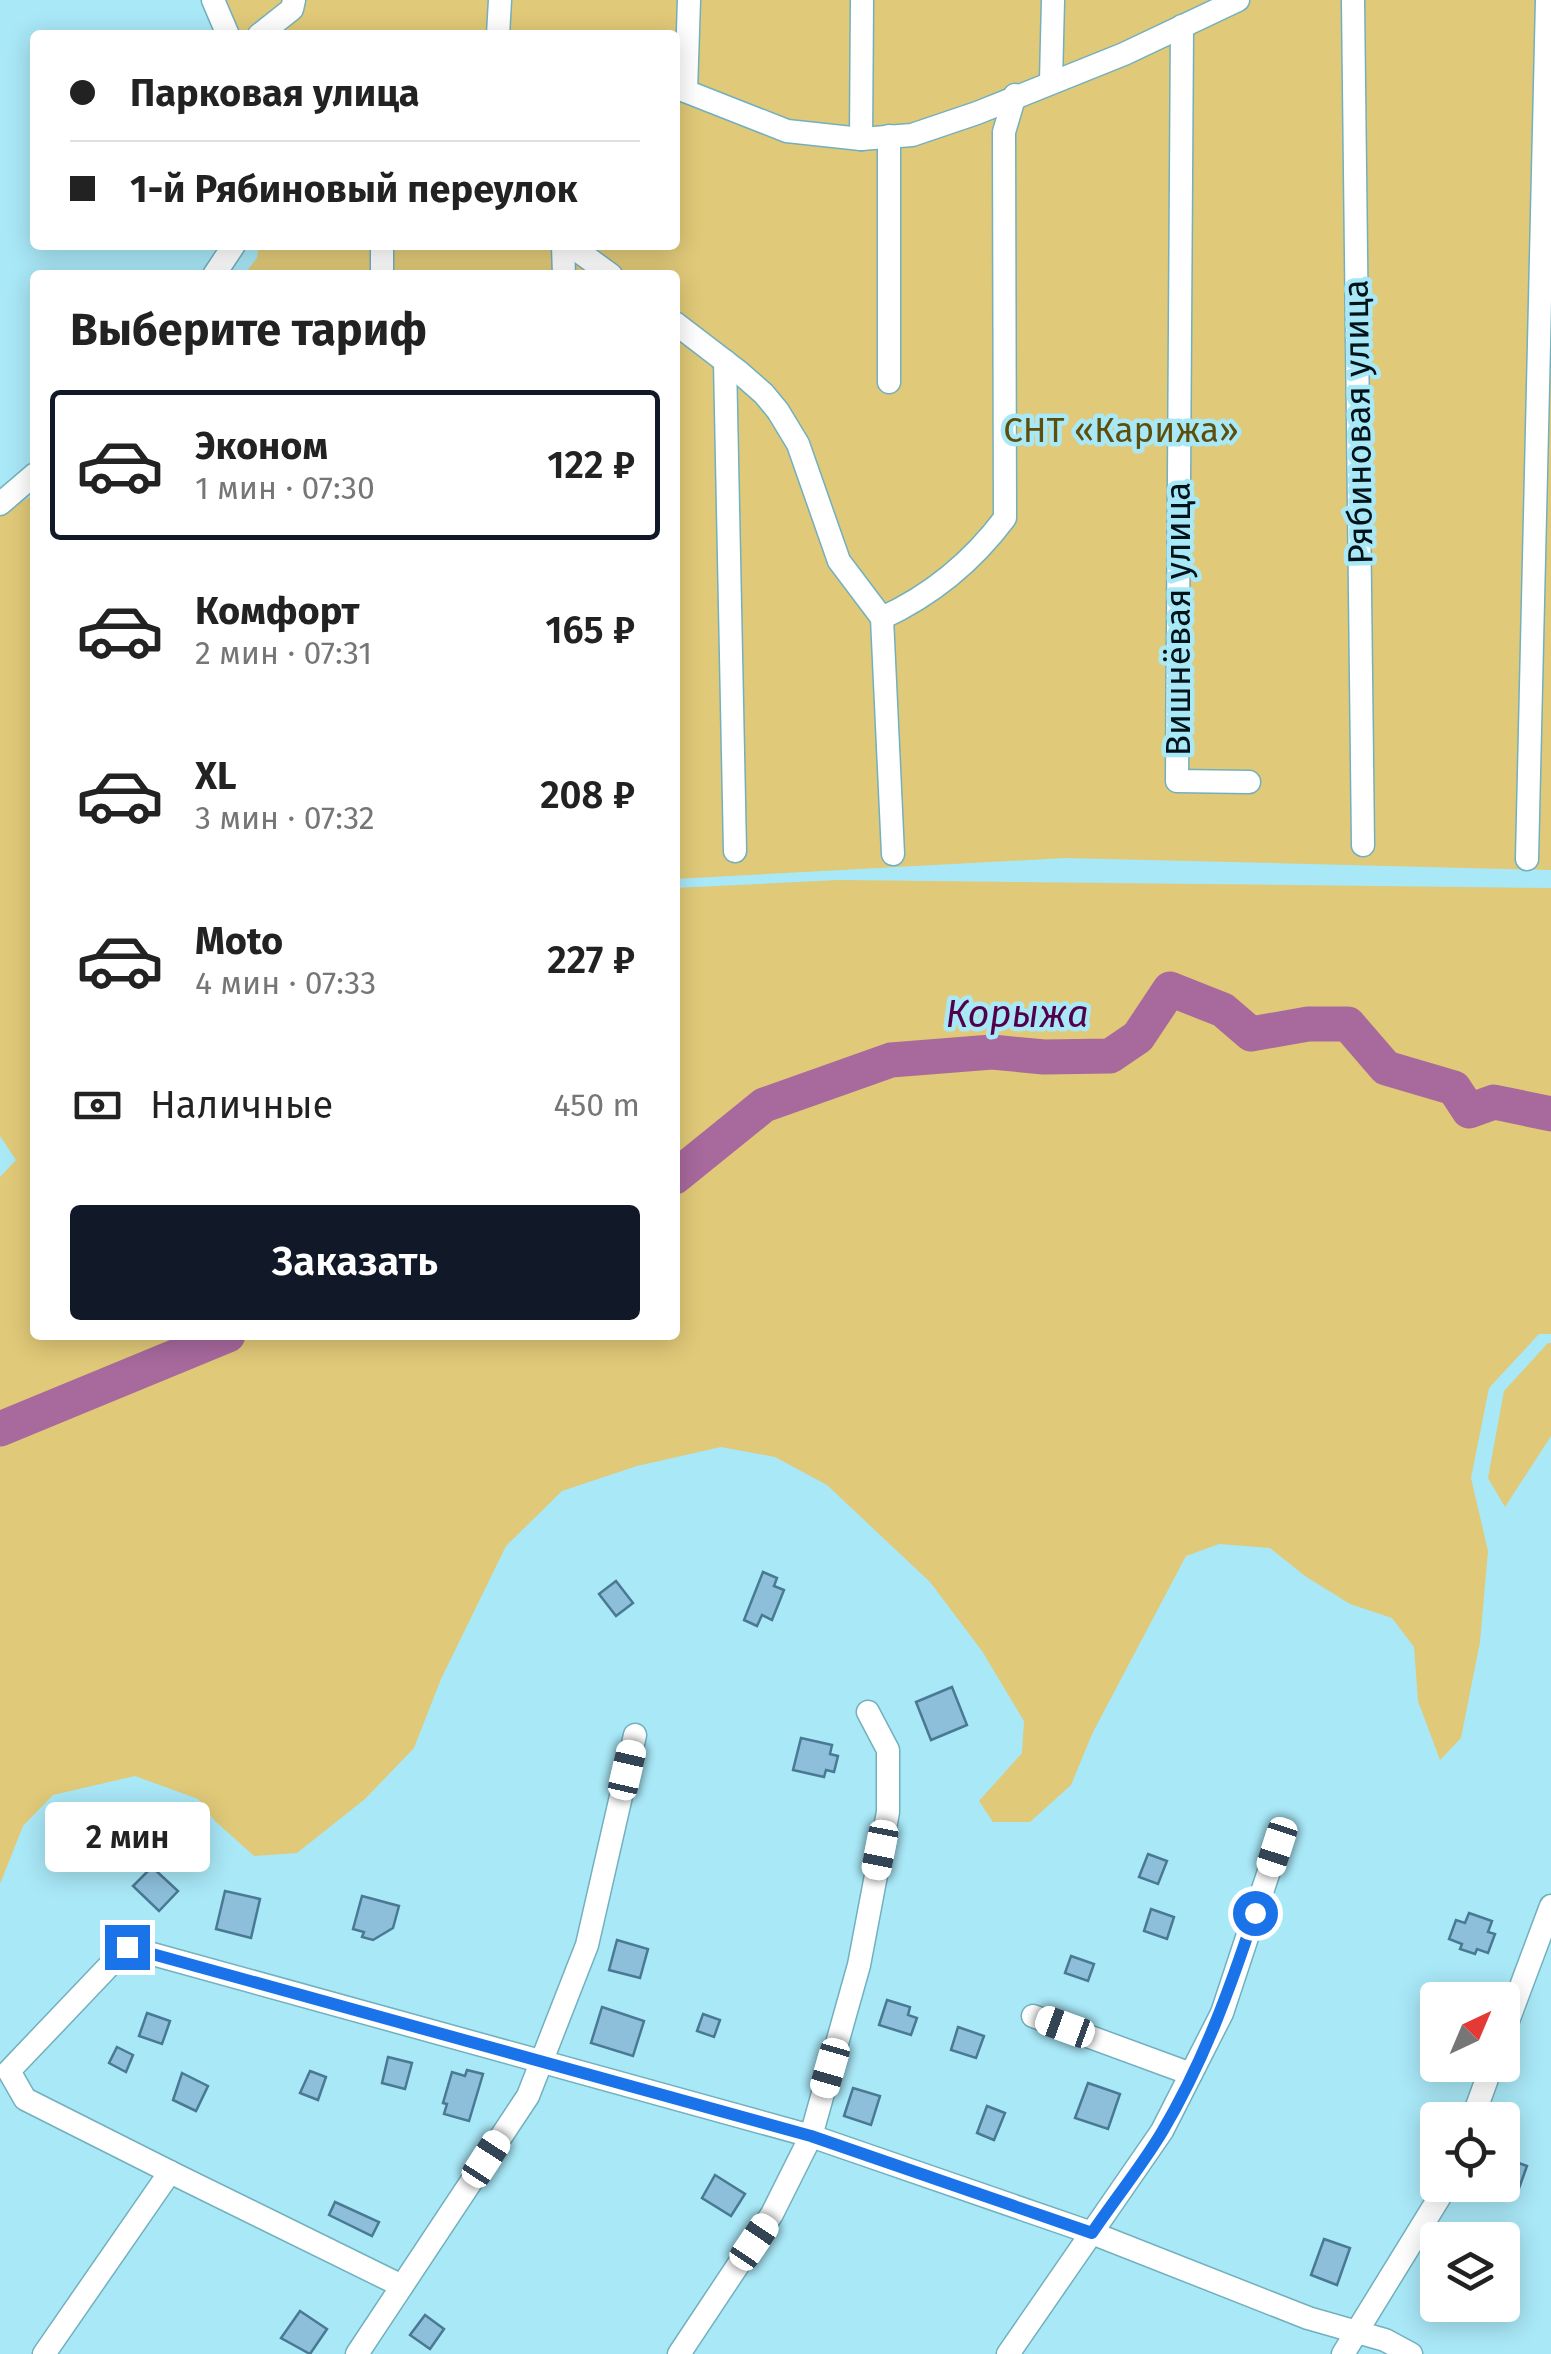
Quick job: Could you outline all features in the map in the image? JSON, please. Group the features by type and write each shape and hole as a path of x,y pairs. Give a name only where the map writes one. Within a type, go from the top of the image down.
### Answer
{"street":[{"path":"214,0 226,30"},
{"path":"265,30 292,9 294,0"},
{"path":"498,30 500,0"},
{"path":"689,0 680,89 787,131 861,138 912,135 977,113 1124,54 1238,0"},
{"path":"861,138 862,0"},
{"path":"1051,81 1053,0"},
{"name":"Рябиновая улица","path":"1352,0 1363,845"},
{"path":"1527,859 1547,0"},
{"name":"Вишнёвая улица","path":"1182,26 1177,780 1249,782"},
{"path":"882,618 929,593 980,551 1005,518 1004,132 1014,95"},
{"path":"888,136 889,382"},
{"path":"574,250 604,270"},
{"path":"680,327 725,360 778,411 798,444 838,561 882,618 893,854"},
{"path":"725,360 735,851"},
{"path":"0,504 30,478"},
{"path":"679,2354 772,2214 811,2136 859,1965 888,1812 888,1750 868,1712"},
{"path":"357,2354 528,2096 544,2061 588,1945 635,1734"},
{"path":"1008,2354 1162,2132 1222,2013 1277,1847"},
{"path":"1520,1990 1551,1906"},
{"path":"402,2286 26,2099 9,2071 127,1947 811,2136 1092,2233 1308,2318 1385,2340 1411,2354"},
{"path":"1033,2016 1191,2074"},
{"path":"44,2354 170,2172"},
{"path":"1343,2354 1437,2202"}],"green space":[{"name":"СНТ «Карижа»","path":"213,0 1551,0 1551,870 1065,858 680,879 680,270 248,270 258,250 680,250 680,30 226,30"},
{"path":"30,497 30,1340 680,1340 680,888 839,880 1551,888 1551,1334 1539,1334 1489,1388 1471,1478 1488,1551 1480,1642 1461,1738 1440,1760 1418,1701 1414,1647 1392,1618 1350,1604 1270,1548 1219,1544 1186,1556 1093,1732 1071,1785 1030,1822 993,1822 979,1801 1022,1753 1024,1721 982,1651 930,1582 827,1485 775,1457 721,1447 637,1466 562,1491 506,1546 441,1679 414,1748 365,1799 297,1853 254,1856 214,1820 198,1799 135,1776 53,1795 23,1826 0,1884 0,1177 16,1160 0,1136 0,515"},
{"path":"1548,1343 1551,1436 1505,1507 1488,1478 1504,1391"}],"building":[{"path":"763,1572 777,1578 774,1586 784,1590 772,1620 762,1615 757,1626 744,1620"},
{"path":"616,1581 633,1603 616,1616 599,1594"},
{"path":"952,1687 967,1725 931,1740 916,1702"},
{"path":"801,1738 832,1745 830,1754 838,1756 834,1772 826,1770 824,1777 793,1770"},
{"path":"1148,1854 1167,1861 1158,1884 1139,1877"},
{"path":"152,1867 178,1891 159,1911 133,1886"},
{"path":"225,1891 260,1899 251,1938 216,1929"},
{"path":"362,1896 399,1906 393,1928 373,1940 353,1929"},
{"path":"1151,1909 1174,1917 1167,1939 1144,1931"},
{"path":"1469,1913 1492,1921 1488,1932 1495,1934 1488,1953 1460,1949 1462,1944 1449,1939 1456,1920 1465,1923"},
{"path":"617,1940 648,1949 640,1978 609,1970"},
{"path":"1071,1956 1094,1964 1088,1981 1065,1973"},
{"path":"887,2000 910,2007 908,2015 917,2018 911,2035 879,2025"},
{"path":"602,2007 644,2021 633,2056 591,2043"},
{"path":"147,2013 170,2021 162,2044 139,2036"},
{"path":"703,2014 720,2020 714,2037 697,2031"},
{"path":"958,2027 984,2036 976,2058 951,2050"},
{"path":"117,2047 133,2055 126,2072 109,2063"},
{"path":"388,2057 412,2063 405,2089 382,2083"},
{"path":"467,2070 483,2074 469,2121 444,2114 447,2104 443,2103 452,2072 465,2076"},
{"path":"310,2071 326,2077 318,2100 300,2093"},
{"path":"182,2073 208,2086 196,2111 173,2100"},
{"path":"1088,2083 1120,2094 1108,2129 1075,2118"},
{"path":"853,2088 880,2096 871,2125 844,2116"},
{"path":"987,2106 1005,2113 994,2140 977,2133"},
{"path":"1520,2163 1527,2166 1520,2185"},
{"path":"715,2175 745,2194 731,2216 702,2198"},
{"path":"335,2202 379,2222 372,2236 329,2215"},
{"path":"1324,2239 1350,2248 1337,2285 1311,2275"},
{"path":"300,2311 327,2329 310,2354 281,2338"},
{"path":"425,2315 444,2329 430,2349 410,2335"}],"waterway":[{"name":"Корыжа","path":"680,1173 764,1105 891,1060 992,1052 1044,1057 1110,1056 1138,1037 1170,989 1223,1010 1251,1034 1308,1024 1348,1024 1386,1068 1454,1088 1469,1111 1494,1102 1551,1114"},
{"name":"Корыжа","path":"0,1429 216,1340"}],"route":[{"path":"127,1947 811,2136 1092,2233 1162,2132 1177,2103 1222,2013 1255,1913"}]}
